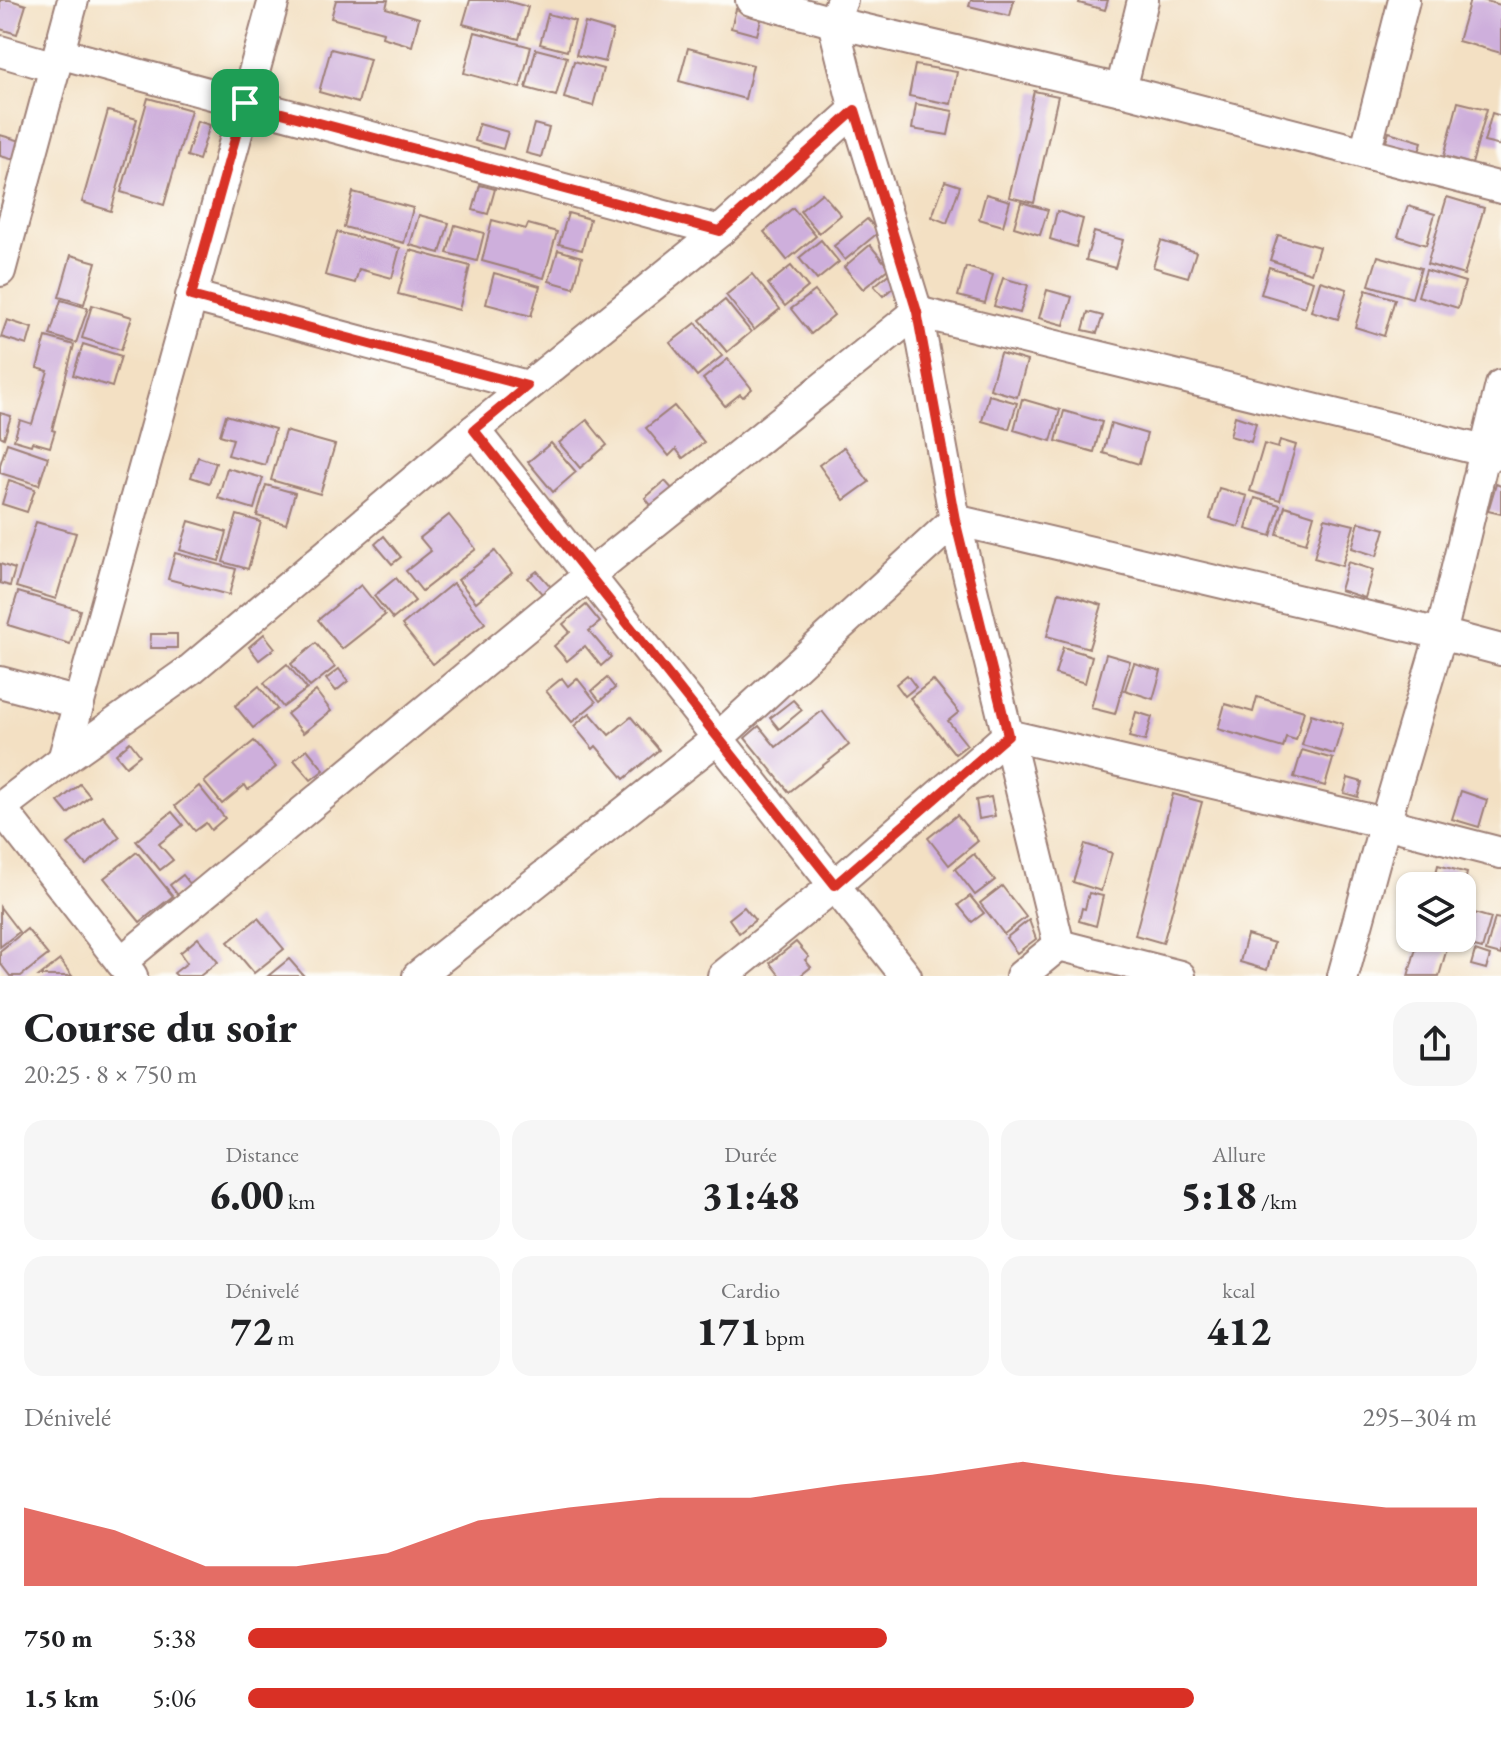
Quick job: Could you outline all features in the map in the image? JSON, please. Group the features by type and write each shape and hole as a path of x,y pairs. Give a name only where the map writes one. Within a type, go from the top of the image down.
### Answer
{"street":[{"path":"0,271 73,0"},
{"path":"63,760 274,0"},
{"path":"751,0 838,11 1121,90 1501,188"},
{"path":"1121,90 1143,0"},
{"path":"1365,153 1404,0"},
{"path":"838,11 855,110 917,312 955,520 1059,945"},
{"path":"0,51 57,60 245,103 720,231"},
{"path":"855,110 720,231 527,386 190,670 0,808 126,969 588,576 917,312"},
{"path":"191,296 527,386"},
{"path":"917,312 1493,453"},
{"path":"1343,976 1493,453 1501,385"},
{"path":"474,430 906,976"},
{"path":"955,520 1501,650"},
{"path":"418,976 718,738 955,520"},
{"path":"0,682 79,703"},
{"path":"1008,735 1501,853"},
{"path":"723,976 835,885 1008,735"},
{"path":"1021,976 1059,945"},
{"path":"1059,945 1180,976"}],"building":[{"path":"0,0 26,5 17,34 0,29"},
{"path":"336,0 388,0 386,8 419,18 412,46 382,37 383,32 331,18"},
{"path":"470,0 503,0 528,7 519,39 463,24"},
{"path":"971,0 1014,0 1010,16 969,6"},
{"path":"1080,0 1108,0 1105,10 1079,3"},
{"path":"1470,0 1501,5 1501,53 1458,41"},
{"path":"736,9 762,16 757,35 731,28"},
{"path":"548,14 575,21 567,51 540,44"},
{"path":"585,23 613,31 605,62 576,55"},
{"path":"475,32 531,47 520,88 464,73"},
{"path":"688,48 753,65 745,99 679,81"},
{"path":"331,49 370,59 358,103 319,92"},
{"path":"536,49 567,57 556,96 526,88"},
{"path":"574,61 603,69 593,106 564,98"},
{"path":"915,65 957,72 951,104 909,96"},
{"path":"1034,91 1058,96 1034,203 1009,197"},
{"path":"148,98 191,110 164,205 121,192"},
{"path":"1458,102 1487,109 1472,164 1444,156"},
{"path":"916,104 953,111 948,135 912,129"},
{"path":"108,111 137,119 111,211 82,202"},
{"path":"1492,113 1501,116 1501,146 1484,142"},
{"path":"197,121 210,125 199,160 187,156"},
{"path":"479,124 508,132 503,149 475,141"},
{"path":"534,124 549,128 541,157 526,153"},
{"path":"1389,132 1422,142 1418,155 1385,145"},
{"path":"0,135 21,141 15,160 0,156"},
{"path":"945,181 960,186 947,223 932,217"},
{"path":"480,185 495,189 488,214 473,210"},
{"path":"353,192 413,208 404,243 344,227"},
{"path":"822,193 841,215 819,233 800,211"},
{"path":"986,194 1010,201 1003,226 979,219"},
{"path":"1447,197 1484,208 1464,275 1427,264"},
{"path":"1021,202 1048,210 1040,235 1014,227"},
{"path":"1408,206 1435,214 1426,245 1398,236"},
{"path":"793,208 816,236 787,260 764,232"},
{"path":"1057,211 1083,219 1076,247 1050,239"},
{"path":"568,213 590,219 582,250 559,244"},
{"path":"419,215 449,223 440,253 410,245"},
{"path":"867,219 879,232 845,260 834,246"},
{"path":"492,220 526,229 528,224 557,232 544,278 482,261"},
{"path":"455,225 484,233 477,261 447,253"},
{"path":"337,232 400,248 392,278 359,269 355,283 325,275"},
{"path":"1094,232 1123,240 1115,268 1086,260"},
{"path":"1278,235 1319,247 1311,273 1270,260"},
{"path":"821,240 839,262 817,280 799,258"},
{"path":"1161,241 1196,252 1188,277 1153,267"},
{"path":"870,245 889,268 863,289 844,267"},
{"path":"410,250 470,266 459,310 398,294"},
{"path":"558,250 582,257 574,288 549,281"},
{"path":"71,255 96,262 84,304 59,297"},
{"path":"1378,256 1421,268 1412,298 1369,285"},
{"path":"791,266 808,287 785,306 768,284"},
{"path":"966,267 993,275 985,303 958,296"},
{"path":"1269,267 1313,281 1305,307 1261,294"},
{"path":"1426,270 1465,282 1458,308 1418,296"},
{"path":"891,272 900,282 883,296 874,286"},
{"path":"494,273 540,286 531,316 486,304"},
{"path":"752,274 780,309 754,330 726,295"},
{"path":"1003,278 1028,285 1020,313 994,306"},
{"path":"1320,281 1347,289 1338,319 1311,311"},
{"path":"1047,290 1072,297 1064,325 1039,318"},
{"path":"1366,290 1395,299 1384,336 1355,327"},
{"path":"815,291 834,315 811,334 791,309"},
{"path":"61,300 88,308 76,343 50,335"},
{"path":"725,300 751,332 727,352 700,320"},
{"path":"92,305 132,317 121,350 82,338"},
{"path":"1088,312 1103,316 1097,333 1083,330"},
{"path":"7,320 32,328 27,345 1,337"},
{"path":"696,323 722,356 697,376 670,343"},
{"path":"46,337 74,345 50,447 14,440 20,420 32,424 48,371 37,368"},
{"path":"83,344 121,356 112,387 73,375"},
{"path":"1000,353 1027,361 1017,397 990,389"},
{"path":"728,359 752,389 725,406 703,379"},
{"path":"989,395 1017,403 1009,429 982,421"},
{"path":"1022,399 1060,410 1051,441 1014,430"},
{"path":"674,406 704,442 683,458 676,449 669,456 646,428"},
{"path":"1064,411 1102,422 1094,452 1056,441"},
{"path":"0,413 11,416 4,438 0,436"},
{"path":"226,415 275,429 265,465 228,455 233,439 220,435"},
{"path":"1235,416 1256,423 1251,442 1230,436"},
{"path":"587,420 607,445 580,468 559,443"},
{"path":"1111,423 1147,434 1139,464 1103,453"},
{"path":"285,431 335,445 320,494 271,480"},
{"path":"1280,440 1296,445 1280,500 1250,491 1264,444 1278,448"},
{"path":"7,443 48,457 39,485 0,473"},
{"path":"551,443 576,472 553,492 528,462"},
{"path":"844,447 869,482 844,500 819,465"},
{"path":"198,457 216,463 209,483 191,477"},
{"path":"227,468 263,478 254,509 218,498"},
{"path":"9,480 35,489 27,512 2,504"},
{"path":"665,481 675,492 654,509 645,498"},
{"path":"1496,484 1501,486 1501,514 1488,511"},
{"path":"266,485 295,493 286,524 257,516"},
{"path":"1219,488 1247,496 1239,527 1210,519"},
{"path":"1255,498 1280,505 1271,536 1246,529"},
{"path":"1285,506 1314,515 1306,543 1277,534"},
{"path":"237,515 261,522 248,569 223,562"},
{"path":"449,515 476,549 422,591 406,571 431,551 420,538"},
{"path":"1325,518 1354,525 1342,566 1314,558"},
{"path":"189,521 227,532 219,561 180,550"},
{"path":"36,522 76,533 56,599 16,587"},
{"path":"1359,522 1385,529 1377,556 1352,548"},
{"path":"384,536 401,557 392,564 375,544"},
{"path":"495,551 512,573 476,602 458,580"},
{"path":"175,553 236,569 229,595 168,579"},
{"path":"1348,562 1373,570 1365,598 1340,590"},
{"path":"0,564 15,569 10,586 0,583"},
{"path":"537,571 552,588 543,595 528,578"},
{"path":"396,578 415,601 393,619 374,596"},
{"path":"453,583 485,623 433,664 402,625"},
{"path":"361,585 385,615 342,649 318,620"},
{"path":"18,592 80,610 70,644 8,625"},
{"path":"1059,592 1102,605 1089,648 1047,636"},
{"path":"586,605 600,622 589,631 611,657 601,666 585,646 567,661 554,646 570,632 563,624"},
{"path":"151,634 177,634 177,648 150,648"},
{"path":"264,634 275,648 259,660 249,647"},
{"path":"316,643 335,667 310,687 291,664"},
{"path":"1063,647 1092,656 1085,683 1055,674"},
{"path":"1106,654 1130,661 1115,714 1091,708"},
{"path":"1134,663 1161,671 1153,699 1125,690"},
{"path":"287,664 307,689 283,707 264,683"},
{"path":"339,669 348,681 336,691 326,679"},
{"path":"907,675 916,687 905,696 896,684"},
{"path":"562,678 568,686 577,678 596,702 572,722 546,691"},
{"path":"607,678 615,688 600,701 592,691"},
{"path":"933,680 959,712 948,721 967,745 955,754 910,698"},
{"path":"259,686 277,709 253,728 235,706"},
{"path":"316,691 331,711 303,733 287,714"},
{"path":"1257,697 1304,711 1296,740 1286,737 1283,748 1218,729 1225,704 1253,712"},
{"path":"793,700 802,710 779,729 770,718"},
{"path":"822,711 849,745 789,792 745,738 759,726 776,747"},
{"path":"1136,712 1152,717 1145,741 1129,737"},
{"path":"590,713 609,735 631,717 659,750 624,779 574,726"},
{"path":"1311,714 1343,724 1334,754 1302,745"},
{"path":"254,741 276,767 248,790 245,785 222,804 204,782"},
{"path":"130,742 140,755 126,766 116,754"},
{"path":"307,749 324,770 311,780 294,760"},
{"path":"1302,750 1333,759 1325,786 1294,777"},
{"path":"1348,778 1362,782 1358,797 1344,793"},
{"path":"80,784 90,796 68,814 58,802"},
{"path":"199,786 225,818 211,830 206,823 195,831 175,806"},
{"path":"1461,791 1487,800 1479,827 1452,819"},
{"path":"1173,794 1202,802 1163,943 1135,935"},
{"path":"991,797 995,816 979,819 976,800"},
{"path":"172,812 183,825 159,844 173,860 160,870 136,841"},
{"path":"957,815 978,841 949,865 928,838"},
{"path":"103,816 120,837 86,865 68,844"},
{"path":"1085,844 1112,853 1101,891 1073,882"},
{"path":"137,852 173,896 140,922 104,878"},
{"path":"974,854 995,880 975,895 955,869"},
{"path":"1438,865 1463,872 1436,872"},
{"path":"183,875 191,885 178,895 170,885"},
{"path":"1002,886 1026,917 1004,934 980,903"},
{"path":"1089,893 1103,896 1096,926 1079,921"},
{"path":"970,896 984,913 972,922 958,905"},
{"path":"0,907 19,932 0,947"},
{"path":"744,907 755,920 739,933 729,919"},
{"path":"1476,914 1491,918 1482,949 1476,947"},
{"path":"258,918 284,949 254,973 228,942"},
{"path":"1495,918 1501,919 1501,955 1486,951"},
{"path":"1029,920 1036,939 1017,953 1006,938"},
{"path":"27,929 48,955 21,976 10,976 0,963 0,951"},
{"path":"1247,935 1274,943 1267,970 1240,962"},
{"path":"198,938 218,962 200,976 177,976 174,973 187,963 180,953"},
{"path":"796,942 809,957 805,960 811,967 800,976 780,976 770,963"},
{"path":"1476,951 1490,956 1486,969 1471,965"},
{"path":"1415,952 1446,952 1439,976 1408,976"},
{"path":"289,959 304,976 268,976"},
{"path":"60,960 72,976 39,976"}],"route":[{"path":"245,103 720,231 855,110 917,312 955,520 1008,735 835,885 474,430 527,386 191,296 245,103"}]}
